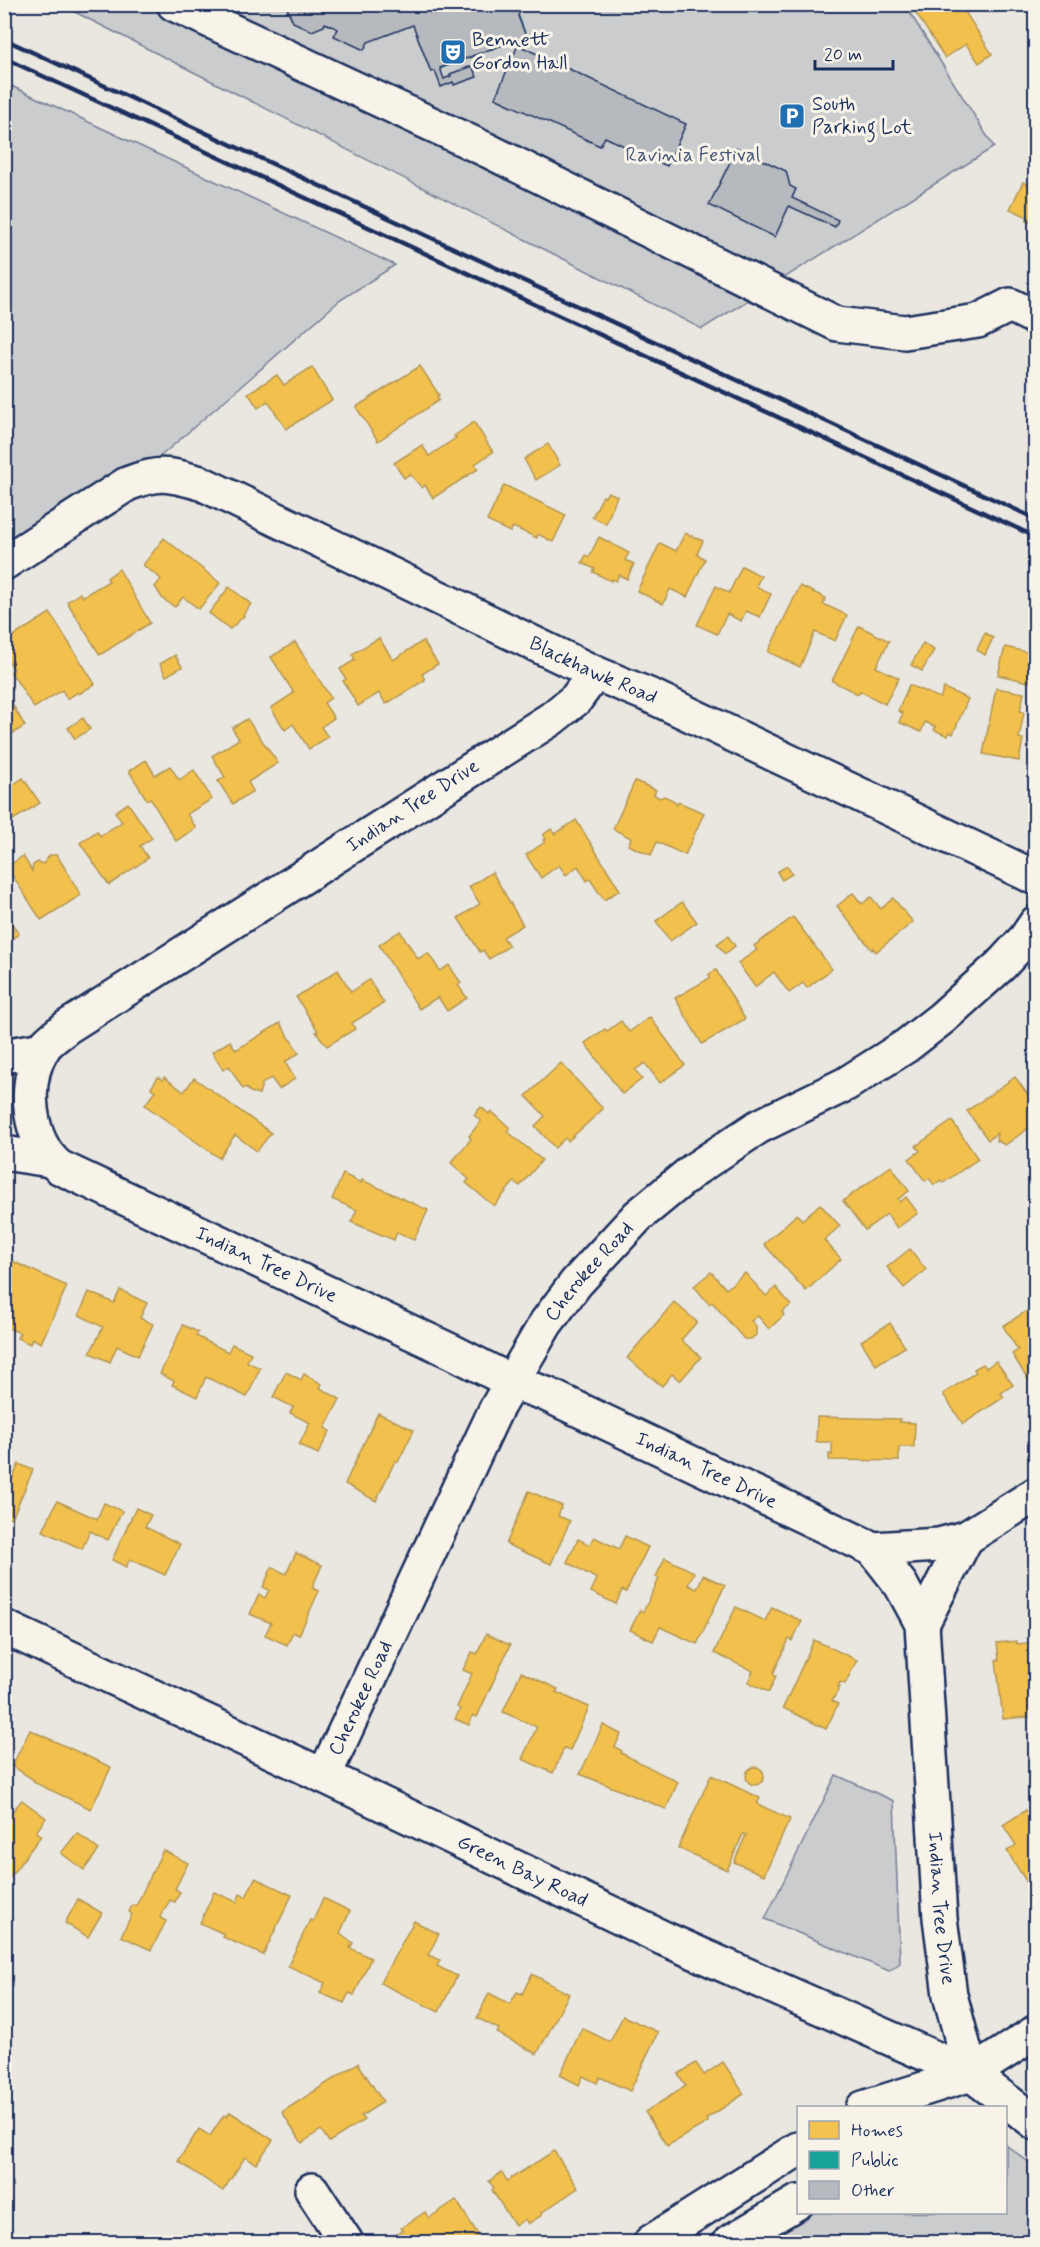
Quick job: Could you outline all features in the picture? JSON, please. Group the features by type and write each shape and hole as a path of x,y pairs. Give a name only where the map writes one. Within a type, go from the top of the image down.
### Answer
{"street":[{"path":"174,4 489,151 837,324 905,332 978,321 1023,311"},
{"name":"Blackhawk Road","path":"4,563 127,484 149,475 171,475 201,483 595,673 651,696 1035,878"},
{"name":"Indian Tree Drive","path":"595,673 576,699 551,719 67,1028 43,1049 29,1088 32,1121 50,1160 58,1167 453,1352 512,1382 546,1394 873,1549 901,1585 922,1624 940,1918 950,1995 971,2074"},
{"name":"Cherokee Road","path":"324,1776 496,1409 546,1323 576,1283 638,1216 695,1169 758,1127 846,1084 906,1046 942,1018 1001,965 1025,939 1035,923"},
{"path":"4,1056 43,1049"},
{"name":"Indian Tree Drive","path":"4,1153 50,1160"},
{"path":"873,1549 939,1545 966,1538 1035,1494"},
{"path":"922,1624 966,1538"},
{"name":"Green Bay Road","path":"4,1627 324,1776 665,1940 971,2074 1035,2122"},
{"path":"937,2106 971,2074 1035,2032"},
{"path":"869,2106 971,2074"},
{"path":"651,2242 797,2150"},
{"path":"312,2190 346,2242"},
{"path":"730,2242 797,2203"}],"green space":[{"name":"Ravinia Festival","path":"61,5 905,5 994,147 702,329"},
{"path":"5,83 395,265 339,301 162,455 5,554"},
{"path":"836,1775 894,1801 900,1963 889,1971 765,1919"},
{"path":"1007,2146 1035,2167 1035,2242 758,2242 804,2214 1007,2214"}],"building: Homes":[{"path":"910,4 960,4 992,54 979,63 966,44 945,58"},
{"path":"1023,182 1036,188 1036,225 1026,221 1028,217 1010,209"},
{"path":"420,366 439,395 437,396 439,400 378,441 356,407"},
{"path":"312,367 332,400 286,429 268,401 258,408 248,393 277,375 284,385"},
{"path":"474,422 493,452 475,464 478,469 433,498 425,485 422,488 410,474 404,478 394,463 422,445 429,456 456,438 454,436"},
{"path":"548,444 560,465 536,480 524,459"},
{"path":"504,485 566,515 553,542 538,534 537,538 513,527 510,532 487,521"},
{"path":"608,492 617,496 606,524 592,517 603,496 605,497"},
{"path":"685,533 703,541 697,554 705,559 687,597 670,589 663,604 637,591 660,543 676,551"},
{"path":"599,537 629,553 625,560 634,564 627,579 619,575 616,581 612,579 611,581 593,572 595,569 582,563 586,555 589,557"},
{"path":"164,538 220,583 199,609 183,597 175,607 163,599 155,587 161,579 143,565"},
{"path":"742,566 761,576 756,586 771,594 760,617 746,611 741,621 727,614 717,634 697,625 716,586 729,593"},
{"path":"119,569 150,623 100,655 67,602 80,593 82,597 109,581 107,578"},
{"path":"800,586 826,598 823,604 847,615 835,641 815,632 800,667 768,652"},
{"path":"229,587 251,604 244,616 230,629 209,613"},
{"path":"50,613 95,684 67,699 62,690 34,708 11,672 14,669 4,654 4,642"},
{"path":"859,626 889,641 876,667 899,678 885,704 860,691 858,694 832,681"},
{"path":"985,633 993,638 985,655 977,650"},
{"path":"379,638 393,660 423,641 438,664 422,674 425,680 386,704 379,693 358,706 343,681 346,679 340,669 355,660 352,654"},
{"path":"295,642 331,698 324,703 334,718 321,727 328,737 309,749 293,724 285,730 271,708 294,693 271,657"},
{"path":"923,643 934,650 922,671 911,665"},
{"path":"1005,647 1036,654 1029,682 998,675"},
{"path":"175,655 182,667 166,676 160,664"},
{"path":"909,685 940,698 944,688 968,699 953,734 949,732 948,736 934,730 936,727 925,722 921,732 899,722 903,713 898,711"},
{"path":"996,688 1024,693 1020,711 1024,712 1019,738 1023,739 1019,761 983,754"},
{"path":"8,697 25,726 4,739 4,699"},
{"path":"83,718 90,729 75,739 68,728"},
{"path":"247,719 278,763 248,782 253,791 233,804 218,781 225,777 212,756 239,739 232,728"},
{"path":"146,760 155,775 170,766 179,780 194,770 212,799 187,814 196,828 176,841 150,798 147,800 129,771"},
{"path":"23,778 40,803 13,820 4,807 4,791"},
{"path":"635,781 656,790 654,795 660,798 664,796 673,800 677,805 678,802 704,813 685,855 657,842 651,855 628,845 631,838 613,829"},
{"path":"128,803 152,838 140,846 148,858 109,885 80,843 97,831 100,836 122,822 115,812"},
{"path":"576,820 620,890 604,900 590,879 587,881 578,866 566,875 559,865 541,878 526,855 545,842 543,835 551,829 555,834"},
{"path":"50,855 57,855 81,895 41,920 7,867 23,856 32,871 33,865 38,862 43,864"},
{"path":"787,866 792,874 782,880 777,872"},
{"path":"492,872 523,925 503,937 509,946 489,959 483,950 480,952 458,918 480,904 469,887"},
{"path":"853,893 862,904 871,897 881,909 893,898 913,922 876,952 837,906"},
{"path":"682,902 697,922 670,941 656,921"},
{"path":"4,911 19,934 4,944"},
{"path":"793,917 832,969 807,988 803,983 789,993 774,972 755,987 738,963 757,950 754,946"},
{"path":"400,931 418,959 428,953 440,971 449,965 461,983 458,985 467,998 447,1011 438,997 419,1009 379,945"},
{"path":"728,936 735,946 725,954 717,944"},
{"path":"338,970 351,992 369,980 384,1003 352,1023 355,1029 327,1046 316,1032 318,1031 296,997"},
{"path":"716,970 745,1019 702,1044 675,998 710,978 709,974"},
{"path":"650,1017 685,1065 660,1083 645,1063 635,1070 642,1079 622,1094 585,1043 621,1021 629,1032"},
{"path":"280,1023 299,1053 285,1062 295,1079 279,1089 271,1078 262,1084 259,1094 250,1092 246,1087 243,1089 229,1066 223,1070 212,1052 230,1041 236,1050"},
{"path":"561,1063 603,1109 568,1141 565,1138 555,1148 535,1126 545,1116 526,1096"},
{"path":"158,1077 163,1080 164,1077 184,1092 194,1078 271,1133 257,1151 235,1135 219,1158 145,1105 155,1091 151,1088"},
{"path":"1015,1077 1036,1106 1036,1123 1005,1145 996,1140 997,1133 988,1140 967,1111"},
{"path":"481,1107 489,1114 491,1111 510,1128 507,1131 542,1160 520,1186 514,1182 494,1206 466,1183 469,1179 451,1163 471,1139 469,1136 481,1121 474,1115"},
{"path":"952,1121 978,1159 943,1183 941,1180 934,1185 929,1178 925,1181 909,1159 920,1151 916,1146"},
{"path":"891,1166 909,1191 898,1199 900,1202 906,1197 918,1213 897,1228 887,1214 865,1230 843,1201"},
{"path":"343,1174 361,1183 362,1180 428,1210 414,1240 397,1232 394,1240 351,1222 357,1210 332,1199"},
{"path":"820,1204 840,1226 824,1240 841,1259 806,1291 764,1244 797,1214 802,1220"},
{"path":"910,1249 926,1270 904,1288 887,1267"},
{"path":"12,1261 67,1286 41,1343 32,1338 30,1344 17,1338 20,1333 4,1326 4,1277"},
{"path":"711,1272 726,1289 745,1273 766,1296 776,1287 791,1305 782,1312 784,1315 769,1329 758,1316 751,1321 756,1326 756,1335 751,1339 744,1339 712,1302 709,1304 694,1286"},
{"path":"120,1290 147,1303 140,1318 153,1324 138,1356 117,1346 110,1362 90,1353 103,1327 79,1315 89,1292 114,1303"},
{"path":"674,1302 697,1322 681,1340 701,1357 680,1381 672,1374 662,1386 627,1358"},
{"path":"1036,1305 1036,1377 1029,1381 1012,1354 1018,1350 1003,1326"},
{"path":"890,1323 905,1347 876,1365 861,1341"},
{"path":"183,1325 198,1332 196,1336 228,1352 232,1344 251,1353 247,1362 260,1368 247,1397 206,1377 197,1397 172,1385 174,1381 160,1374"},
{"path":"996,1361 1013,1385 1001,1393 1004,1397 963,1424 943,1394 976,1372 974,1369 983,1364 986,1368"},
{"path":"286,1372 301,1380 304,1374 322,1384 320,1388 340,1399 325,1428 330,1431 318,1454 299,1445 310,1423 290,1413 293,1407 273,1397"},
{"path":"378,1413 414,1430 398,1462 395,1461 376,1501 345,1484"},
{"path":"817,1417 900,1419 899,1422 915,1423 914,1447 899,1447 899,1461 829,1460 829,1454 832,1455 832,1442 816,1442"},
{"path":"19,1464 33,1470 12,1518 4,1515 4,1478 11,1481"},
{"path":"529,1491 562,1506 558,1516 570,1521 551,1564 506,1544"},
{"path":"57,1501 97,1519 104,1503 122,1511 108,1540 90,1531 82,1549 43,1531"},
{"path":"136,1508 151,1515 145,1527 180,1544 165,1575 130,1559 126,1567 112,1560"},
{"path":"625,1536 648,1547 626,1592 622,1590 616,1604 591,1592 597,1579 567,1562 578,1539 590,1545 594,1537 619,1549"},
{"path":"296,1553 322,1565 312,1588 319,1591 299,1635 293,1632 287,1645 265,1635 271,1623 250,1614 259,1594 265,1598 269,1590 263,1587 272,1567 286,1574"},
{"path":"665,1558 694,1572 688,1585 697,1589 703,1575 725,1585 697,1644 660,1627 653,1641 630,1630 640,1610 643,1612 659,1579 656,1577"},
{"path":"736,1607 765,1621 772,1607 802,1621 792,1641 789,1639 773,1674 776,1676 769,1692 748,1682 753,1671 714,1653"},
{"path":"486,1634 510,1645 477,1717 473,1715 469,1725 455,1719 460,1709 457,1707 472,1674 463,1670 472,1652 477,1654"},
{"path":"814,1640 857,1660 845,1684 840,1682 838,1687 840,1687 832,1701 838,1704 826,1729 783,1708"},
{"path":"1017,1641 1017,1644 1036,1642 1036,1712 1028,1713 1029,1717 1003,1719 996,1660 999,1660 997,1643"},
{"path":"521,1672 558,1689 556,1692 589,1707 570,1750 564,1748 553,1773 522,1759 537,1727 503,1712"},
{"path":"603,1725 621,1734 615,1747 622,1751 621,1753 678,1782 666,1809 580,1774"},
{"path":"30,1730 111,1767 91,1809 33,1782 34,1780 12,1766"},
{"path":"755,1767 761,1770 764,1776 761,1782 755,1785 749,1782 746,1776 749,1770"},
{"path":"711,1775 760,1798 757,1804 790,1819 764,1875 734,1862 746,1835 743,1834 727,1870 678,1848"},
{"path":"22,1800 46,1818 36,1832 41,1836 4,1885 4,1816 9,1810 12,1812"},
{"path":"1026,1810 1036,1825 1036,1882 1029,1886 1007,1851 1016,1845 1003,1825"},
{"path":"77,1833 99,1850 84,1870 61,1853"},
{"path":"163,1850 188,1863 175,1889 180,1892 175,1902 170,1900 160,1918 166,1921 151,1950 121,1936 132,1914 129,1912 132,1905 136,1906"},
{"path":"255,1878 292,1895 263,1955 223,1937 224,1934 200,1923 214,1892 237,1902 240,1894 246,1897"},
{"path":"323,1898 350,1911 340,1933 353,1943 350,1948 371,1958 354,1995 349,1993 344,2003 320,1993 325,1983 288,1966"},
{"path":"78,1899 102,1913 88,1937 65,1923"},
{"path":"414,1921 439,1934 428,1955 440,1960 437,1966 457,1976 439,2012 380,1983"},
{"path":"532,1974 569,1994 537,2054 497,2033 499,2029 477,2018 489,1993 510,2004 517,1992 522,1994"},
{"path":"623,2016 658,2032 630,2091 600,2077 597,2083 583,2076 579,2085 560,2075 582,2028 610,2042"},
{"path":"723,2062 744,2094 706,2119 708,2122 667,2146 645,2112 686,2086 678,2074 696,2063 704,2075"},
{"path":"358,2063 383,2102 361,2116 364,2120 329,2142 321,2130 302,2143 282,2112"},
{"path":"230,2112 273,2140 256,2164 245,2157 223,2191 178,2161 199,2129 210,2136 224,2115 227,2117"},
{"path":"554,2151 578,2188 528,2224 525,2219 515,2226 492,2190 494,2188 489,2181 502,2172 507,2181"},
{"path":"456,2200 479,2236 469,2242 389,2242 388,2240 403,2230 401,2228 425,2212 429,2218"}],"building: Public":[{"name":"Bennett Gordon Hall","path":"416,4 514,4 526,36 431,72 411,18 419,16"}],"building: Other":[{"path":"289,4 523,4 518,16 526,36 440,68 444,79 451,76 450,74 472,66 477,77 441,87 435,71 431,72 413,25 368,42 364,50 334,36 338,29 325,23 324,26 312,31 293,22 287,8"},
{"path":"518,45 686,124 667,166 605,137 600,146 495,98"},
{"path":"737,148 786,171 790,186 796,189 792,198 838,220 835,227 789,206 775,237 709,205"}],"railway":[{"path":"4,39 1036,519"},
{"path":"4,58 1036,537"}],"place":[{"name":"Bennett Gordon Hall","path":"453,52"},
{"name":"South Parking Lot","path":"792,116"}]}
